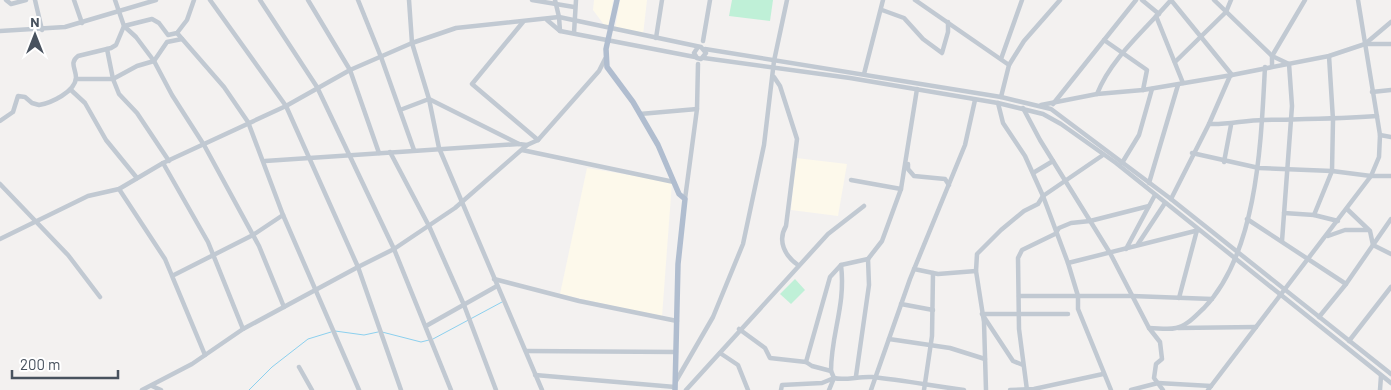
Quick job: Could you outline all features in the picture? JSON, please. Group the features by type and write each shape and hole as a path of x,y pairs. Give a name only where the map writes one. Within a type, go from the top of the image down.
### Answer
{"main road":[{"path":"617,0 608,40 607,66 640,114 658,145 679,194 685,199 678,255 675,386"}],"street":[{"path":"6,0 12,4 26,0"},
{"path":"35,0 42,30"},
{"path":"74,0 82,23"},
{"path":"115,0 117,11 124,26 136,37 154,61 172,95 204,145 253,235 284,307"},
{"path":"0,31 42,30 82,23 153,0"},
{"path":"0,121 13,112 18,96 26,97 32,103 39,105 70,90 76,79 72,63 74,59 78,56 107,49 116,44 124,26 133,22 152,19 159,22 168,34 177,33 187,20 194,0"},
{"path":"210,0 286,106 358,267 401,390"},
{"path":"260,0 317,87 348,156 394,249 450,390"},
{"path":"308,0 350,70 379,153"},
{"path":"358,0 364,19 381,57 414,150"},
{"path":"409,0 412,43 429,99 439,148 542,390"},
{"path":"532,0 555,2 574,7"},
{"path":"574,33 574,7 576,0"},
{"path":"656,38 662,0"},
{"path":"699,58 705,55 701,48 710,0"},
{"path":"535,375 675,386 713,317 743,244 764,145 774,77 774,60 787,0"},
{"path":"864,74 882,10 883,0"},
{"path":"914,0 1009,65"},
{"path":"1001,59 1022,0"},
{"path":"1001,97 1009,65 1024,40 1060,0"},
{"path":"1053,104 1136,0"},
{"path":"1142,0 1158,15 1176,62 1180,84 1149,183"},
{"path":"1097,94 1101,83 1171,0 1231,76"},
{"path":"1214,0 1272,56 1290,64"},
{"path":"1176,62 1226,12 1231,0"},
{"path":"1272,66 1272,56 1305,0"},
{"path":"1131,390 1158,383 1210,388 1371,176 1379,157 1380,135 1358,0"},
{"path":"555,2 560,17 560,31"},
{"path":"882,10 904,18 923,39 942,53 948,32 948,22"},
{"path":"0,238 88,196 119,189 169,161 248,122 286,106 350,70 412,43 463,27 547,20 560,17 701,48 1001,97 1038,105 1061,115 1149,183 1154,192 1179,205 1390,372 1381,376"},
{"path":"547,20 560,31 699,58 714,58 850,78 998,103 1043,114 1061,124 1154,192 1198,230 1391,383"},
{"path":"523,22 472,84 538,140"},
{"path":"1365,44 1391,22"},
{"path":"177,33 224,87 248,122 265,161 283,215 359,390"},
{"path":"76,79 113,79 137,66 154,61 167,42 182,38"},
{"path":"1104,40 1147,70 1143,90"},
{"path":"1038,105 1053,104 1097,94 1152,89 1231,76 1266,67 1329,56 1365,44 1391,44"},
{"path":"685,199 697,109 699,58 694,51 701,48"},
{"path":"107,49 113,79 119,94 137,113 169,161"},
{"path":"1314,216 1332,171 1333,120 1329,56"},
{"path":"142,390 152,386 284,307 394,249 463,202 527,145 538,140 599,71 606,58"},
{"path":"1282,241 1292,121 1290,64"},
{"path":"800,72 801,65"},
{"path":"1177,328 1192,320 1212,299 1239,252 1259,168 1266,67"},
{"path":"850,78 851,72"},
{"path":"1170,199 1192,153 1209,124 1231,76"},
{"path":"774,77 780,86 797,139 786,226 782,237 785,254 798,265"},
{"path":"856,376 869,285 868,259 882,241 901,189 908,155 918,83"},
{"path":"947,95 948,89"},
{"path":"1122,163 1142,130 1152,89"},
{"path":"70,90 85,103 106,140 137,178"},
{"path":"1372,92 1391,90"},
{"path":"989,96 998,103 1003,123 1021,150 1043,196 1055,234 1068,263 1078,296 1078,309 1111,390"},
{"path":"400,110 429,99 518,144"},
{"path":"871,390 914,269 966,146 975,100"},
{"path":"1023,108 1052,161 1110,253 1149,328 1160,342 1163,353 1162,359 1156,364 1154,378 1163,390"},
{"path":"640,114 697,109"},
{"path":"1209,124 1230,125 1262,120 1333,120 1377,116"},
{"path":"1224,162 1230,125"},
{"path":"1380,135 1391,136"},
{"path":"265,161 439,148 527,145"},
{"path":"522,150 674,182"},
{"path":"390,152 429,226 464,304 471,328 496,390"},
{"path":"1192,153 1224,162 1259,168 1391,176"},
{"path":"908,155 908,169 914,176 945,179 949,185"},
{"path":"986,390 982,314 976,271 977,254 1024,211 1038,204 1043,196 1103,155"},
{"path":"1033,172 1052,161"},
{"path":"163,164 214,255 243,330"},
{"path":"852,180 901,189"},
{"path":"0,184 68,255 100,297"},
{"path":"119,189 148,232 172,276 205,355"},
{"path":"1126,248 1149,206 1154,192"},
{"path":"1138,244 1165,203"},
{"path":"1175,211 1179,205"},
{"path":"686,390 798,265 828,234 864,206"},
{"path":"1027,390 1019,314 1018,258 1022,250 1055,234 1059,228 1071,223 1090,221 1149,206"},
{"path":"1347,209 1368,230 1373,245 1391,254"},
{"path":"1284,214 1314,216 1338,221"},
{"path":"172,276 253,235 283,215"},
{"path":"1247,219 1346,284"},
{"path":"1319,317 1346,284 1391,219"},
{"path":"1068,263 1198,230"},
{"path":"1179,298 1198,230"},
{"path":"1326,236 1345,230 1368,230"},
{"path":"806,362 825,289 830,277 841,264 868,259"},
{"path":"829,390 834,378 831,371 831,354 841,311 843,286 841,264"},
{"path":"914,269 933,273 976,271"},
{"path":"924,388 931,344 933,273"},
{"path":"494,279 579,301 677,321"},
{"path":"426,326 497,286"},
{"path":"1349,341 1391,287"},
{"path":"1019,296 1132,296 1212,299"},
{"path":"901,304 932,310"},
{"path":"982,314 1068,314"},
{"path":"982,314 1013,361 1023,365"},
{"path":"1149,328 1256,327"},
{"path":"739,330 765,348 770,358 806,362 812,366 831,371"},
{"path":"889,339 931,344 985,359"},
{"path":"526,351 676,352"},
{"path":"720,353 738,365 748,390"},
{"path":"299,367 312,390"},
{"path":"1010,390 1027,390 1103,374"},
{"path":"781,390 782,385 822,382 834,378 856,376 924,388 964,390"},
{"path":"1380,390 1381,376"},
{"path":"152,386 161,390"}],"shaded area":[{"path":"594,0 613,0 608,30 593,10"},
{"path":"620,0 647,0 643,35 615,30"},
{"path":"796,158 847,164 838,216 791,210"},
{"path":"587,168 672,182 662,317 560,294"}],"green space":[{"path":"732,0 773,0 770,21 729,16"},
{"path":"795,279 805,290 791,304 780,294"}],"waterway":[{"path":"433,339 502,302"},
{"path":"335,331 364,335 378,332"},
{"path":"249,390 272,367 308,339 331,332"},
{"path":"382,332 421,342 429,340"}]}
